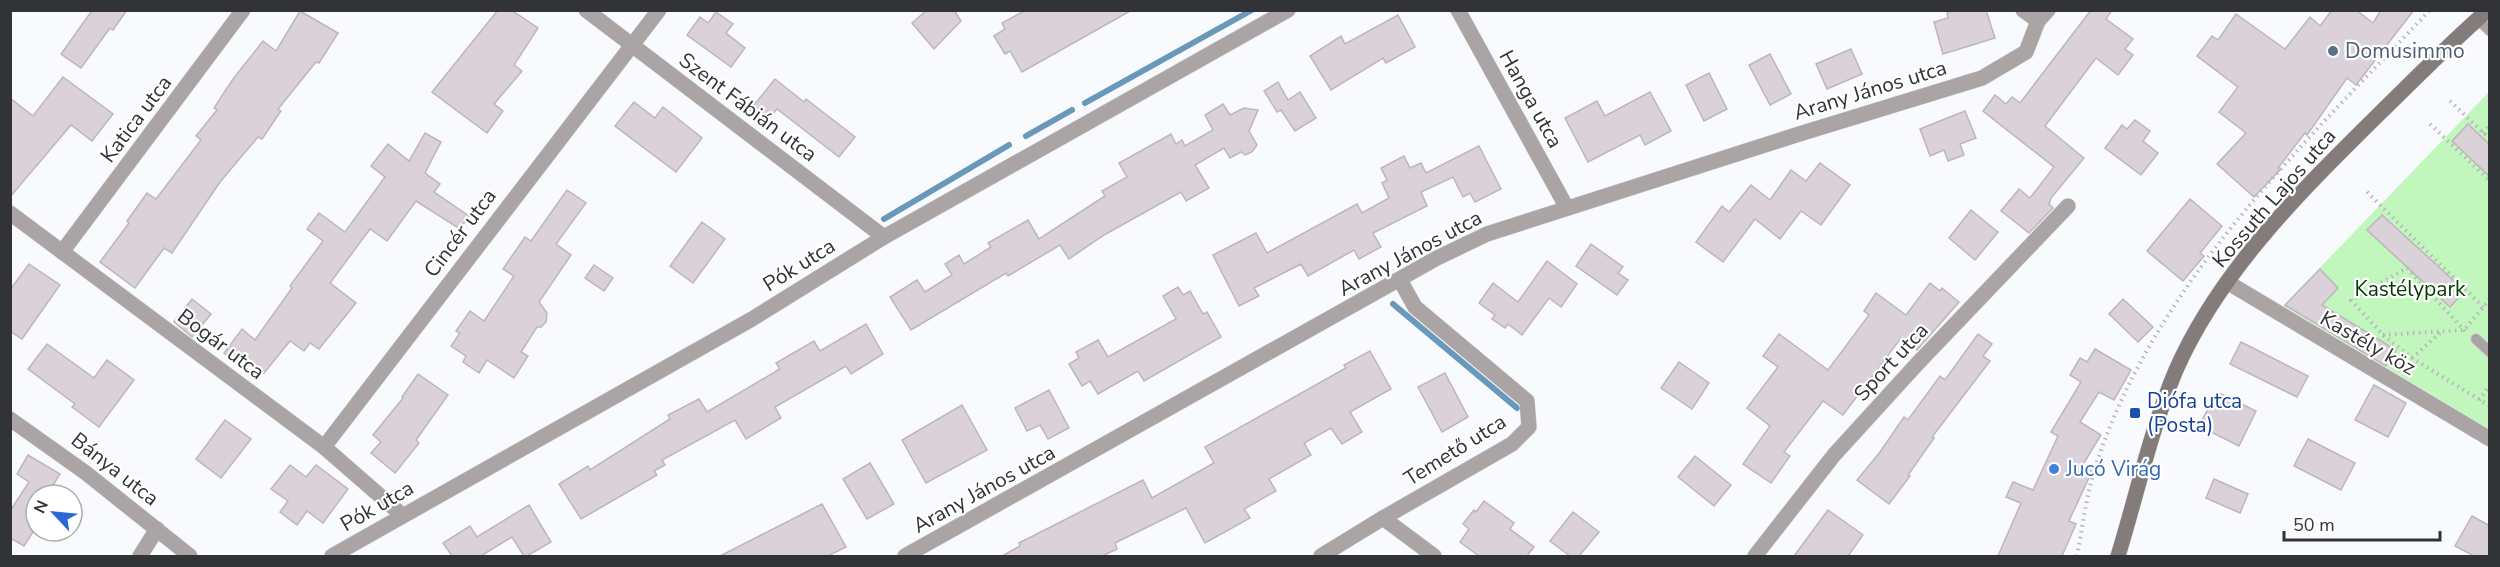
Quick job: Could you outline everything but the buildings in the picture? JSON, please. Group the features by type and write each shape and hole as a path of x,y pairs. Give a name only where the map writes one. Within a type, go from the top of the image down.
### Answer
{"street":[{"name":"Katica utca","path":"62,252 243,10"},
{"name":"Szent Fábián utca","path":"586,10 884,237"},
{"name":"Cincér utca","path":"324,447 658,10"},
{"name":"Pók utca","path":"332,556 752,319 884,237 1288,10"},
{"name":"Hanga utca","path":"1458,10 1568,208"},
{"path":"2024,10 2043,16"},
{"name":"Kossuth Lajos utca","path":"2118,556 2157,423 2176,370 2199,325 2227,282 2258,243 2335,158 2483,15"},
{"name":"Arany János utca","path":"905,556 1437,258 1487,234 1982,78 2026,52 2043,16"},
{"name":"Sport utca","path":"1755,556 1841,447 2068,206"},
{"name":"Bogár utca","path":"10,213 324,447 402,515"},
{"name":"Temető utca","path":"1321,556 1512,444 1529,427 1527,401 1415,307 1400,280"},
{"name":"Kastély köz","path":"2227,282 2490,439"},
{"name":"Bánya utca","path":"10,419 68,459 190,556"},
{"path":"1383,518 1434,556"},
{"path":"140,556 157,529"}],"lane":[{"path":"2483,15 2490,31"},
{"path":"2476,339 2490,352"}],"path":[{"path":"2450,101 2490,140"},
{"path":"2430,124 2490,181"},
{"path":"2483,133 2490,125"},
{"path":"2367,192 2482,307"},
{"path":"2464,330 2407,268 2351,300 2383,335 2412,358 2490,406"},
{"path":"2383,335 2464,330 2490,299"},
{"path":"2412,358 2440,332"},
{"path":"2479,400 2490,385"}],"green space":[{"name":"Kastélypark","path":"2489,92 2489,429 2283,306"}],"waterway":[{"path":"1085,103 1252,10"},
{"path":"1026,136 1072,110"},
{"path":"884,219 1009,145"},
{"path":"1393,304 1517,408"}],"place":[{"name":"Domusimmo","path":"2333,51"},
{"name":"Diófa utca (Posta)","path":"2135,413"},
{"name":"Jucó Virág","path":"2054,469"}]}
